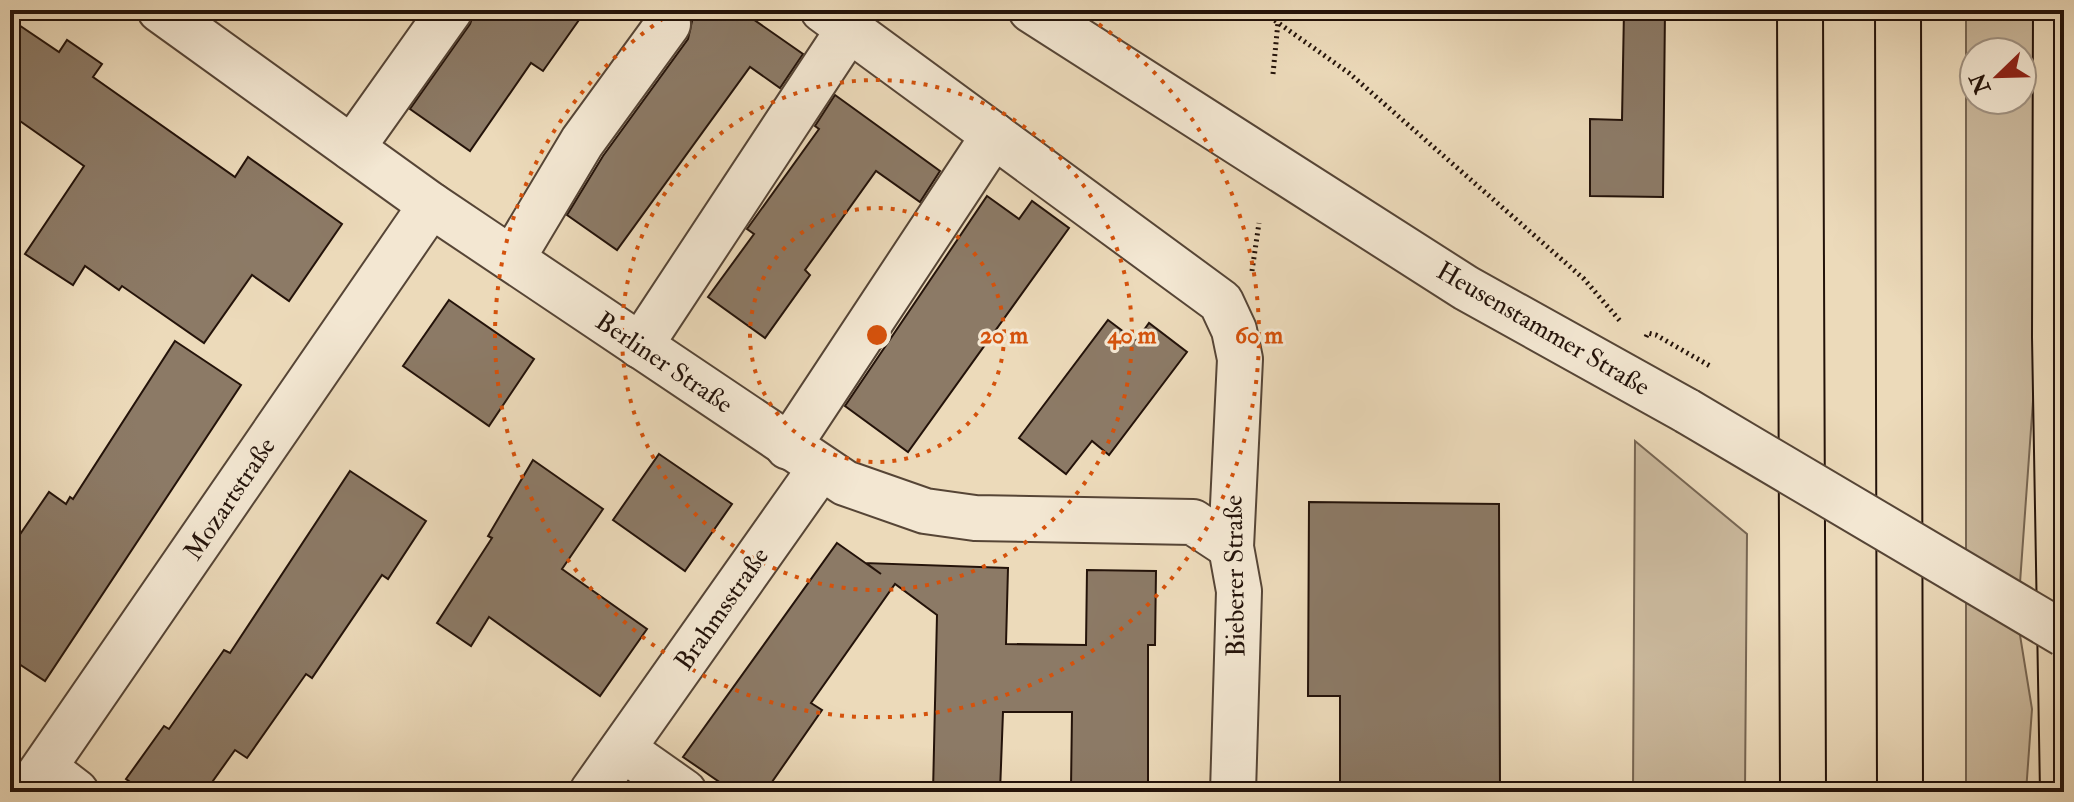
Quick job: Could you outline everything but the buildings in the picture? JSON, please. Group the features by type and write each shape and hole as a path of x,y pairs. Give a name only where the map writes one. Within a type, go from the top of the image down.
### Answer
{"main road":[{"path":"1800,10 1803,792"},
{"path":"1898,10 1900,792"},
{"path":"2056,10 2055,337 2063,792"}],"street":[{"path":"352,148 450,10"},
{"name":"Heusenstammer Straße","path":"1031,10 1466,288 1687,411 2064,634"},
{"name":"Berliner Straße","path":"179,16 431,205 804,458 884,499 925,511 975,518 1193,522 1231,547"},
{"path":"640,346 836,20"},
{"name":"Bieberer Straße","path":"836,20 1221,302 1234,330 1240,359 1231,547 1239,591 1233,792"},
{"path":"512,259 582,142 668,24"},
{"name":"Brahmsstraße","path":"592,792 623,749 804,458 994,135"},
{"name":"Mozartstraße","path":"49,784 431,205"},
{"path":"623,749 684,792"}],"path":[{"path":"1260,10 1349,73 1584,279 1623,323"},
{"path":"1273,74 1278,22"},
{"path":"1632,334 1654,349"},
{"path":"1656,335 1710,366"}],"shaded area":[{"path":"1966,10 2033,10 2033,36 1966,36"},
{"path":"1966,116 2033,116 2034,387 2019,597 2019,629 2032,709 2026,792 1966,792"},
{"path":"1635,441 1747,534 1745,792 1633,792"}]}
